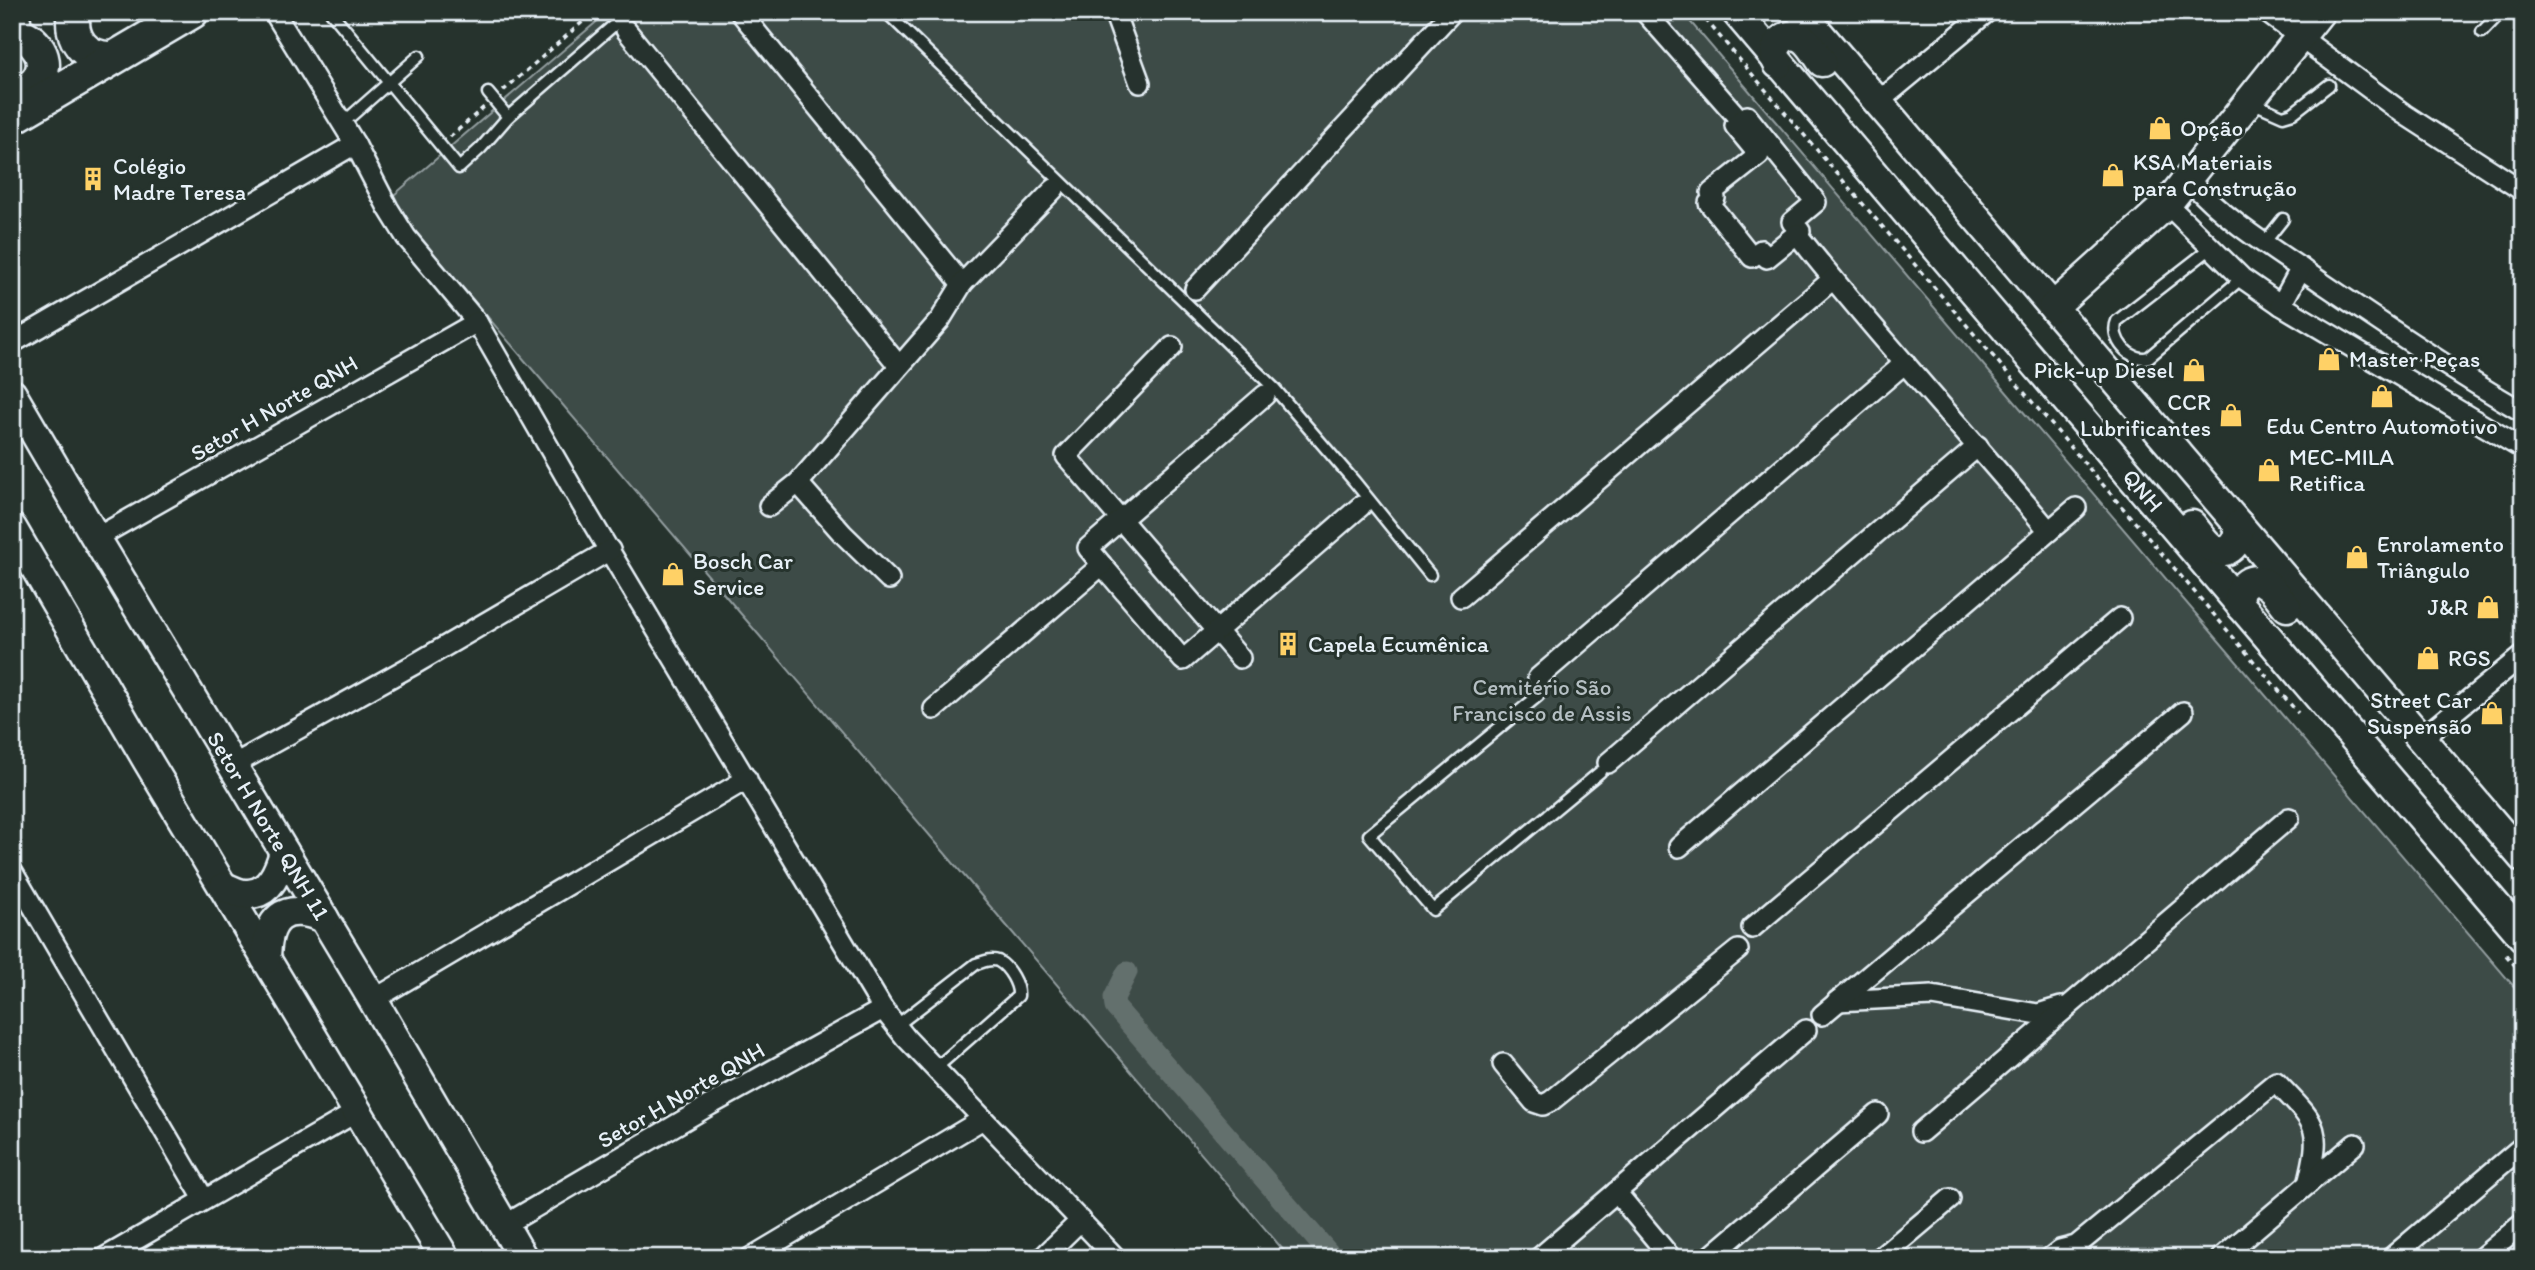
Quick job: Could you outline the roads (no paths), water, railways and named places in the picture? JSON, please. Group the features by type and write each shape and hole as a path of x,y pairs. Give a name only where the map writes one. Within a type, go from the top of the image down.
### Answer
{"main road":[{"path":"74,12 73,28 78,43 93,55 112,58"},
{"path":"12,118 189,13"},
{"path":"12,96 36,82 42,66 42,57 34,42 20,33 20,21"}],"street":[{"path":"274,12 355,144 406,237 477,322 883,1009 983,1119 1116,1258"},
{"path":"740,12 962,284"},
{"path":"1114,12 1140,83"},
{"path":"1195,289 1452,12"},
{"path":"1645,12 1741,121"},
{"name":"QNH","path":"1736,12 2241,606 2514,946"},
{"path":"1801,12 2523,858"},
{"path":"1878,102 1987,12"},
{"path":"2266,12 2404,114 2523,191"},
{"path":"2053,307 2167,204 2189,180 2320,12"},
{"path":"627,21 898,366"},
{"path":"1778,64 1774,53 1779,41 1790,36 1802,37 1830,72 1878,102"},
{"path":"1747,116 1816,202 1792,222 1800,231 1767,258 1761,250 1752,257 1709,203 1715,198 1711,193 1759,155 1735,126 1741,121 1747,116"},
{"path":"12,343 355,144"},
{"path":"2189,180 2217,209 2264,243 2523,412"},
{"path":"769,506 798,483 940,320 962,284 1054,189"},
{"path":"2167,204 2242,278 2281,305 2523,449"},
{"path":"1797,234 2049,531"},
{"path":"2281,305 2301,268"},
{"path":"1461,597 1833,279"},
{"name":"Setor H Norte QNH","path":"96,538 477,322"},
{"path":"1171,347 1066,456 1240,658"},
{"path":"1538,687 1905,363"},
{"name":"Setor H Norte QNH 11","path":"12,394 373,1000 513,1246"},
{"path":"1265,395 1088,548 1183,660 1361,506"},
{"path":"1604,767 1979,446"},
{"path":"798,483 842,533 889,579"},
{"path":"2137,484 2183,514 2207,543 2218,551 2231,549 2236,544 2239,525"},
{"path":"1679,847 2076,508"},
{"path":"12,528 446,1258"},
{"path":"233,765 413,665 610,550"},
{"path":"934,709 1102,565"},
{"path":"2241,606 2239,595 2244,585 2255,580 2266,583 2303,623 2340,645"},
{"path":"1752,928 2120,618"},
{"path":"2421,738 2523,655"},
{"path":"1822,1014 2183,712"},
{"path":"373,1000 747,779"},
{"path":"1921,1132 2289,818"},
{"path":"223,887 245,894 260,891 272,881 284,852"},
{"path":"12,871 204,1199"},
{"path":"266,958 267,937 272,923 286,912 306,911 324,918"},
{"path":"1503,1064 1534,1102 1542,1105 1551,1101 1738,950"},
{"path":"1838,1001 1933,996 2038,1014 2070,1005"},
{"name":"Setor H Norte QNH","path":"513,1246 710,1105 883,1009"},
{"path":"1539,1258 1806,1030"},
{"path":"2050,1258 2060,1250 2076,1246 2276,1082 2309,1117 2315,1131 2317,1149 2308,1184"},
{"path":"104,1258 358,1111"},
{"path":"1709,1258 1878,1114"},
{"path":"750,1258 983,1119"},
{"path":"2221,1258 2355,1144"},
{"path":"2391,1258 2523,1146"},
{"path":"1616,1192 1671,1258"},
{"path":"1880,1258 1950,1199"},
{"path":"1042,1258 1081,1220"},
{"path":"2482,1258 2523,1223"}],"lane":[{"path":"331,12 459,167 481,148 508,117 627,21"},
{"path":"886,12 1274,388 1430,575"},
{"path":"2482,32 2501,12"},
{"path":"342,124 419,56"},
{"path":"2250,102 2283,116 2293,113 2329,85"},
{"path":"491,96 508,117"},
{"path":"2264,243 2283,219"},
{"path":"2211,248 2117,321 2116,336 2131,356 2140,359 2149,356 2242,278"},
{"path":"1538,687 1369,835 1433,910 1604,767"},
{"path":"896,1026 976,964 997,960 1004,966 1019,987 1018,996 936,1068"}],"waterway":[{"path":"1127,972 1114,998 1115,1007 1333,1258"}],"place":[{"name":"Opção","path":"2160,128"},
{"name":"KSA Materiais para Construção","path":"2113,175"},
{"name":"Colégio Madre Teresa","path":"93,179"},
{"name":"Master Peças","path":"2329,359"},
{"name":"Pick-up Diesel","path":"2194,370"},
{"name":"Edu Centro Automotivo","path":"2382,396"},
{"name":"CCR Lubrificantes","path":"2231,415"},
{"name":"MEC-MILA Retifica","path":"2269,470"},
{"name":"Enrolamento Triângulo","path":"2357,557"},
{"name":"Bosch Car Service","path":"673,574"},
{"name":"J&R","path":"2488,607"},
{"name":"Capela Ecumênica","path":"1288,644"},
{"name":"RGS","path":"2428,658"},
{"name":"Street Car Suspensão","path":"2492,713"}],"park label":[{"name":"Cemitério São Francisco de Assis","path":"1542,700"}]}
